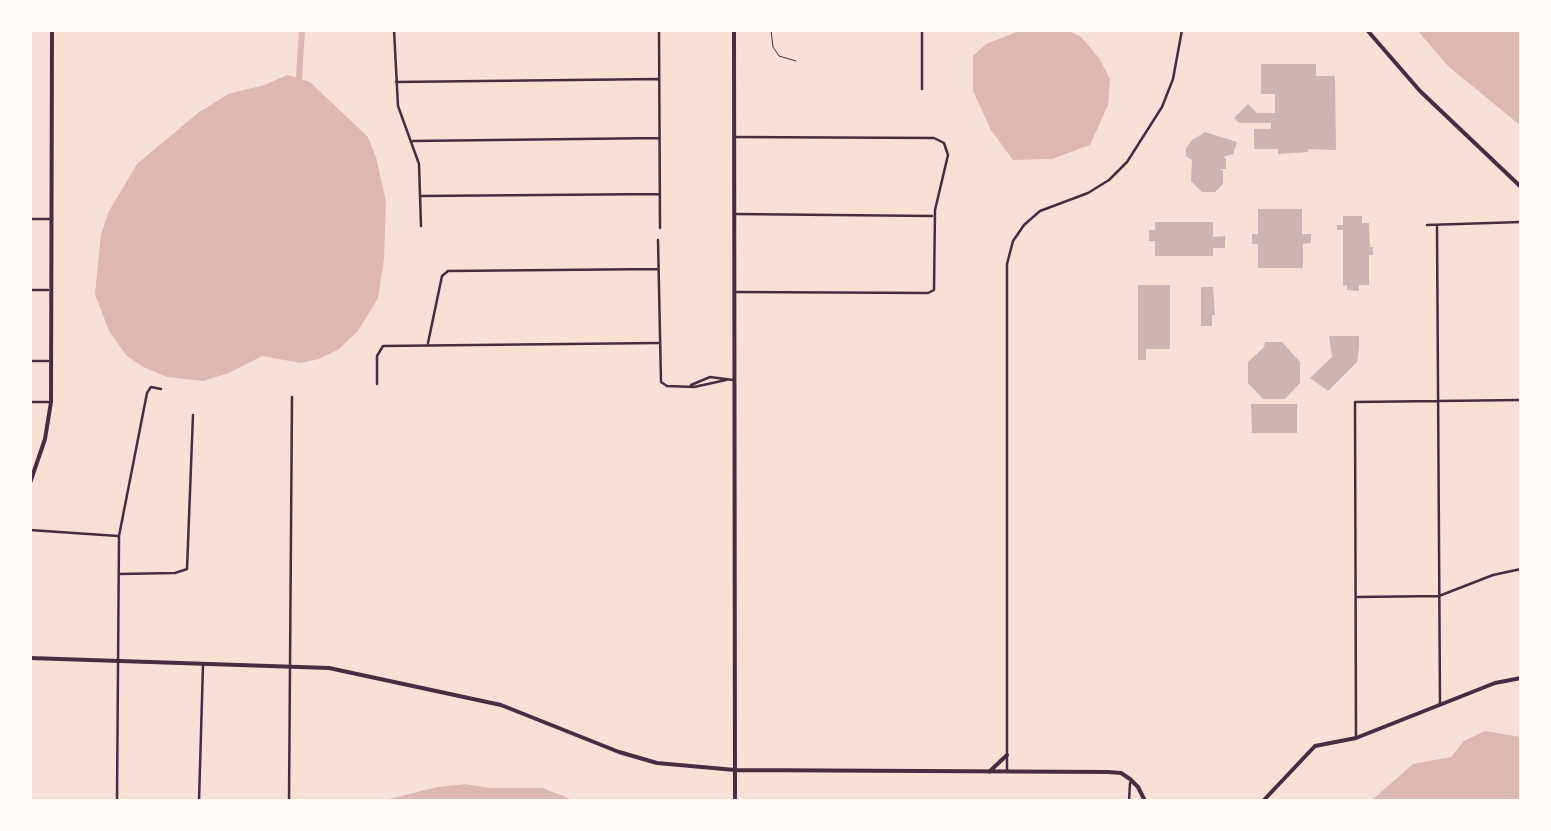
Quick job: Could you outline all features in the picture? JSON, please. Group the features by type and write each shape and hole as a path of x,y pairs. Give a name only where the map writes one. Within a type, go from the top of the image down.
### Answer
{"street":[{"path":"30,483 44,439 50,402 52,30"},
{"path":"394,30 398,106 420,164 421,226"},
{"path":"660,30 660,228"},
{"path":"734,30 730,380 735,801"},
{"path":"922,30 922,89"},
{"path":"1006,772 1007,264 1014,242 1040,211 1088,193 1127,162 1162,107 1173,79 1182,30"},
{"path":"1367,30 1420,92 1521,188"},
{"path":"396,82 658,80"},
{"path":"733,292 934,290 934,216 948,154 944,143 934,138 734,137"},
{"path":"412,141 659,138"},
{"path":"421,196 660,194"},
{"path":"734,214 934,216"},
{"path":"30,219 52,219"},
{"path":"1427,225 1521,222"},
{"path":"1437,226 1440,704"},
{"path":"658,240 661,382 667,386 690,386 710,377 730,380"},
{"path":"428,344 442,276 448,270 658,269"},
{"path":"30,290 51,290"},
{"path":"377,384 377,356 383,346 658,343"},
{"path":"30,362 51,361"},
{"path":"117,801 119,536 147,393 151,387 161,389"},
{"path":"288,801 292,397"},
{"path":"1356,738 1355,402 1521,400"},
{"path":"30,402 50,402"},
{"path":"119,574 180,573 189,564 193,415"},
{"path":"30,530 119,536"},
{"path":"1355,597 1438,596 1521,569"},
{"path":"30,658 291,665 350,671 532,715 642,760 735,770 1121,773 1138,786 1144,801"},
{"path":"199,801 202,664"},
{"path":"1264,801 1315,746 1356,738 1496,683 1521,678"},
{"path":"989,772 1006,755"},
{"path":"1129,801 1130,779"}],"lane":[{"path":"771,30 779,56 796,61"}],"shaded area":[{"path":"1022,30 1067,30 1081,37 1099,58 1110,79 1108,105 1090,145 1052,159 1013,160 991,130 973,91 973,56 986,44"},
{"path":"1417,30 1521,30 1521,126 1448,66"},
{"path":"288,75 310,82 368,137 386,202 378,298 358,331 339,349 319,359 301,363 262,356 203,381 167,377 143,367 126,355 109,331 95,294 101,234 109,211 137,164 198,113 228,94"},
{"path":"1485,731 1521,737 1521,801 1371,801 1413,764 1451,757 1464,741"},
{"path":"465,784 543,788 575,801 381,801"}],"building":[{"path":"1261,64 1316,64 1316,76 1335,76 1336,150 1278,154 1278,149 1254,149 1254,129 1271,129 1271,123 1239,123 1234,118 1248,104 1257,113 1275,113 1275,94 1261,94"},
{"path":"1205,132 1237,142 1233,154 1223,157 1223,184 1215,192 1202,192 1191,181 1192,160 1186,156 1192,140"},
{"path":"1258,209 1302,209 1302,234 1311,234 1311,243 1303,244 1303,268 1258,268 1258,244 1252,244 1252,234 1258,234"},
{"path":"1343,216 1362,216 1362,223 1369,223 1373,255 1369,255 1369,285 1359,285 1359,291 1343,286 1343,230 1337,230 1337,225 1343,225"},
{"path":"1155,222 1213,222 1213,237 1225,236 1225,248 1213,248 1213,256 1155,256 1155,241 1149,241 1149,230 1155,230"},
{"path":"1138,285 1170,285 1170,349 1146,349 1146,360 1138,360"},
{"path":"1201,287 1213,287 1212,326 1201,326"},
{"path":"1329,336 1359,336 1359,347 1357,362 1328,391 1310,378 1332,357"},
{"path":"1265,342 1282,342 1300,362 1300,383 1285,399 1263,399 1248,383 1248,362"},
{"path":"1251,404 1297,404 1297,433 1252,433"}],"waterway":[{"path":"299,79 302,30"}]}
